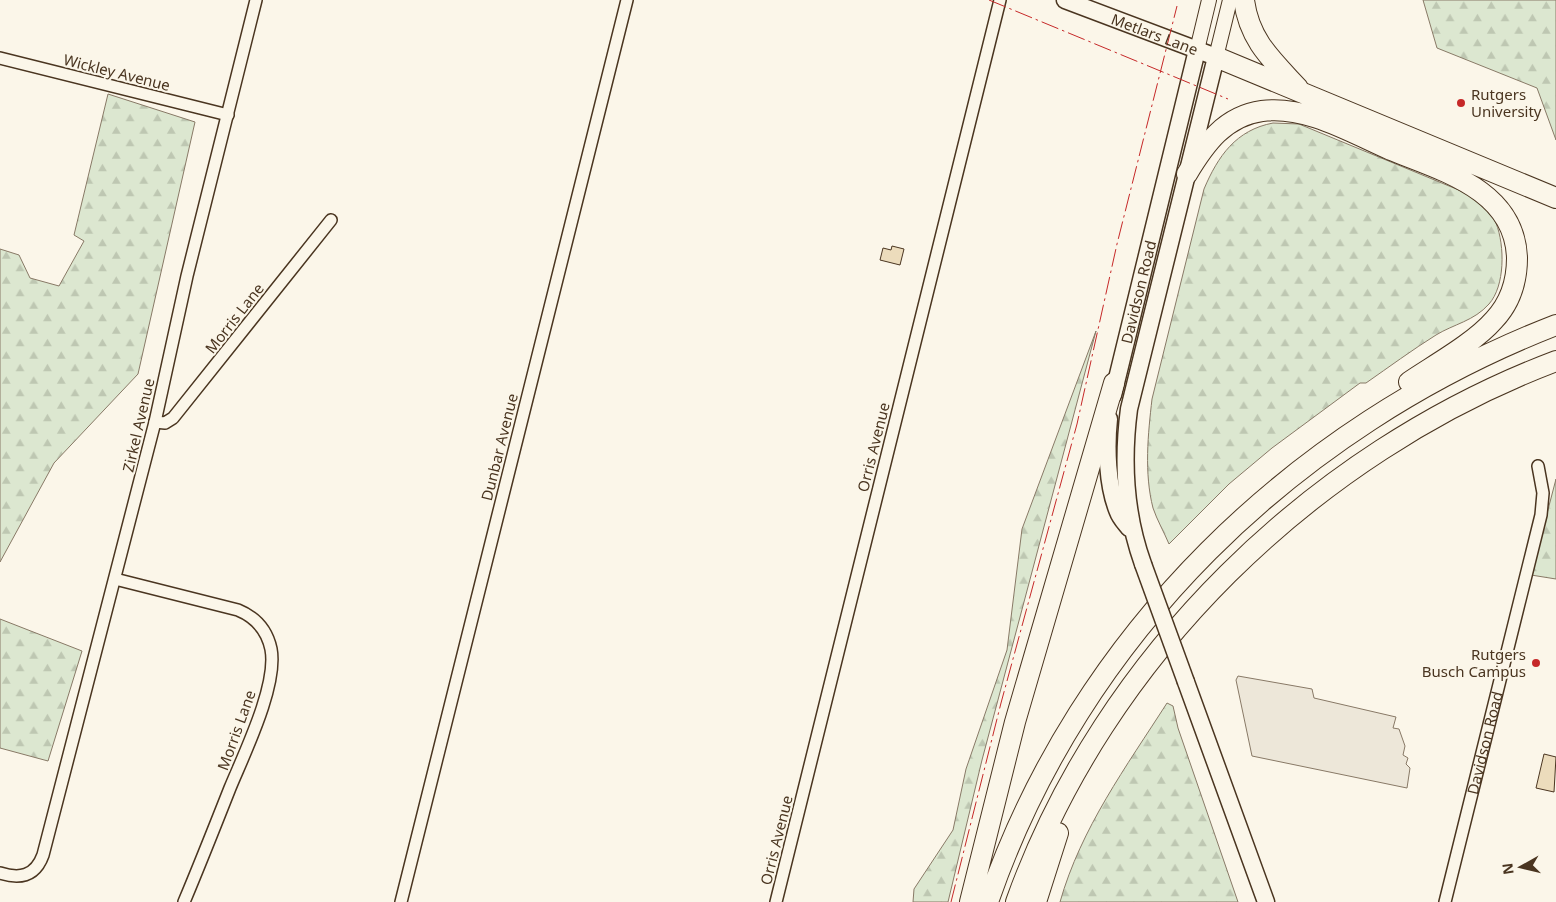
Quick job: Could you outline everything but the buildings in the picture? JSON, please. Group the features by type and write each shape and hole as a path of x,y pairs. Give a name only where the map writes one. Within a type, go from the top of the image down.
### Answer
{"highway":[{"path":"1244,0 1249,25 1261,48 1302,93"},
{"path":"1216,57 1556,198"},
{"path":"1187,174 1206,144 1230,122 1255,112 1284,110 1313,117 1462,179 1479,189 1495,204 1505,217 1515,244 1515,281 1509,299 1500,314 1484,330 1404,386 1393,404"},
{"path":"988,902 1012,838 1037,786 1069,729 1121,652 1160,602 1219,539 1274,490 1336,442 1393,404 1464,365 1556,325"},
{"path":"1016,902 1050,824 1080,767 1135,682 1192,612 1234,568 1284,522 1350,472 1418,428 1469,400 1556,361"},
{"path":"970,902 1015,722 1114,383"},
{"path":"1036,902 1061,826 1113,716"}],"main road":[{"name":"Metlars Lane","path":"1065,0 1216,57"},
{"name":"Davidson Road","path":"1132,532 1118,512 1110,473 1108,440 1114,383 1196,50"},
{"name":"Davidson Road","path":"1216,57 1129,409 1125,461 1132,532 1266,902"}],"street":[{"name":"Zirkel Avenue","path":"0,873 13,876 28,874 37,868 42,856 155,422 187,276 256,0"},
{"name":"Dunbar Avenue","path":"401,902 627,0"},
{"name":"Orris Avenue","path":"776,902 1000,0"},
{"path":"1196,50 1210,0"},
{"path":"1216,57 1230,0"},
{"name":"Wickley Avenue","path":"0,58 228,115"},
{"name":"Morris Lane","path":"155,422 165,423 173,418 331,220"},
{"name":"Davidson Road","path":"1445,902 1541,515 1543,493 1538,466"},
{"name":"Morris Lane","path":"115,579 238,610 250,615 259,624 271,650 267,684 258,720 184,902"}],"green space":[{"path":"1423,0 1556,0 1556,140 1537,88 1437,48"},
{"path":"108,94 195,122 138,374 54,463 0,562 0,249 19,255 30,278 59,286 84,241 74,235"},
{"path":"1273,123 1299,124 1466,193 1487,210 1496,223 1501,243 1501,277 1494,296 1483,310 1436,335 1366,383 1360,383 1272,448 1229,484 1169,544 1153,508 1148,481 1148,440 1152,399 1204,189 1209,177 1222,155 1239,138 1260,126"},
{"path":"1096,331 982,760 948,902 913,902 914,889 953,830 966,769 1007,650 1022,529"},
{"path":"1556,479 1556,579 1531,575"},
{"path":"0,619 82,651 48,761 0,748"},
{"path":"1167,703 1173,706 1178,728 1238,902 1060,902 1069,875 1092,823"}],"shaded area":[{"path":"1238,676 1312,689 1314,698 1396,717 1393,728 1399,729 1405,746 1403,755 1408,758 1406,764 1410,768 1407,788 1252,756 1236,680"}],"power":[{"path":"989,0 1228,99"},
{"path":"951,902 1001,703 1077,424 1117,244 1177,6"}],"place":[{"name":"Rutgers University","path":"1461,103"},
{"name":"Rutgers Busch Campus","path":"1536,663"}]}
